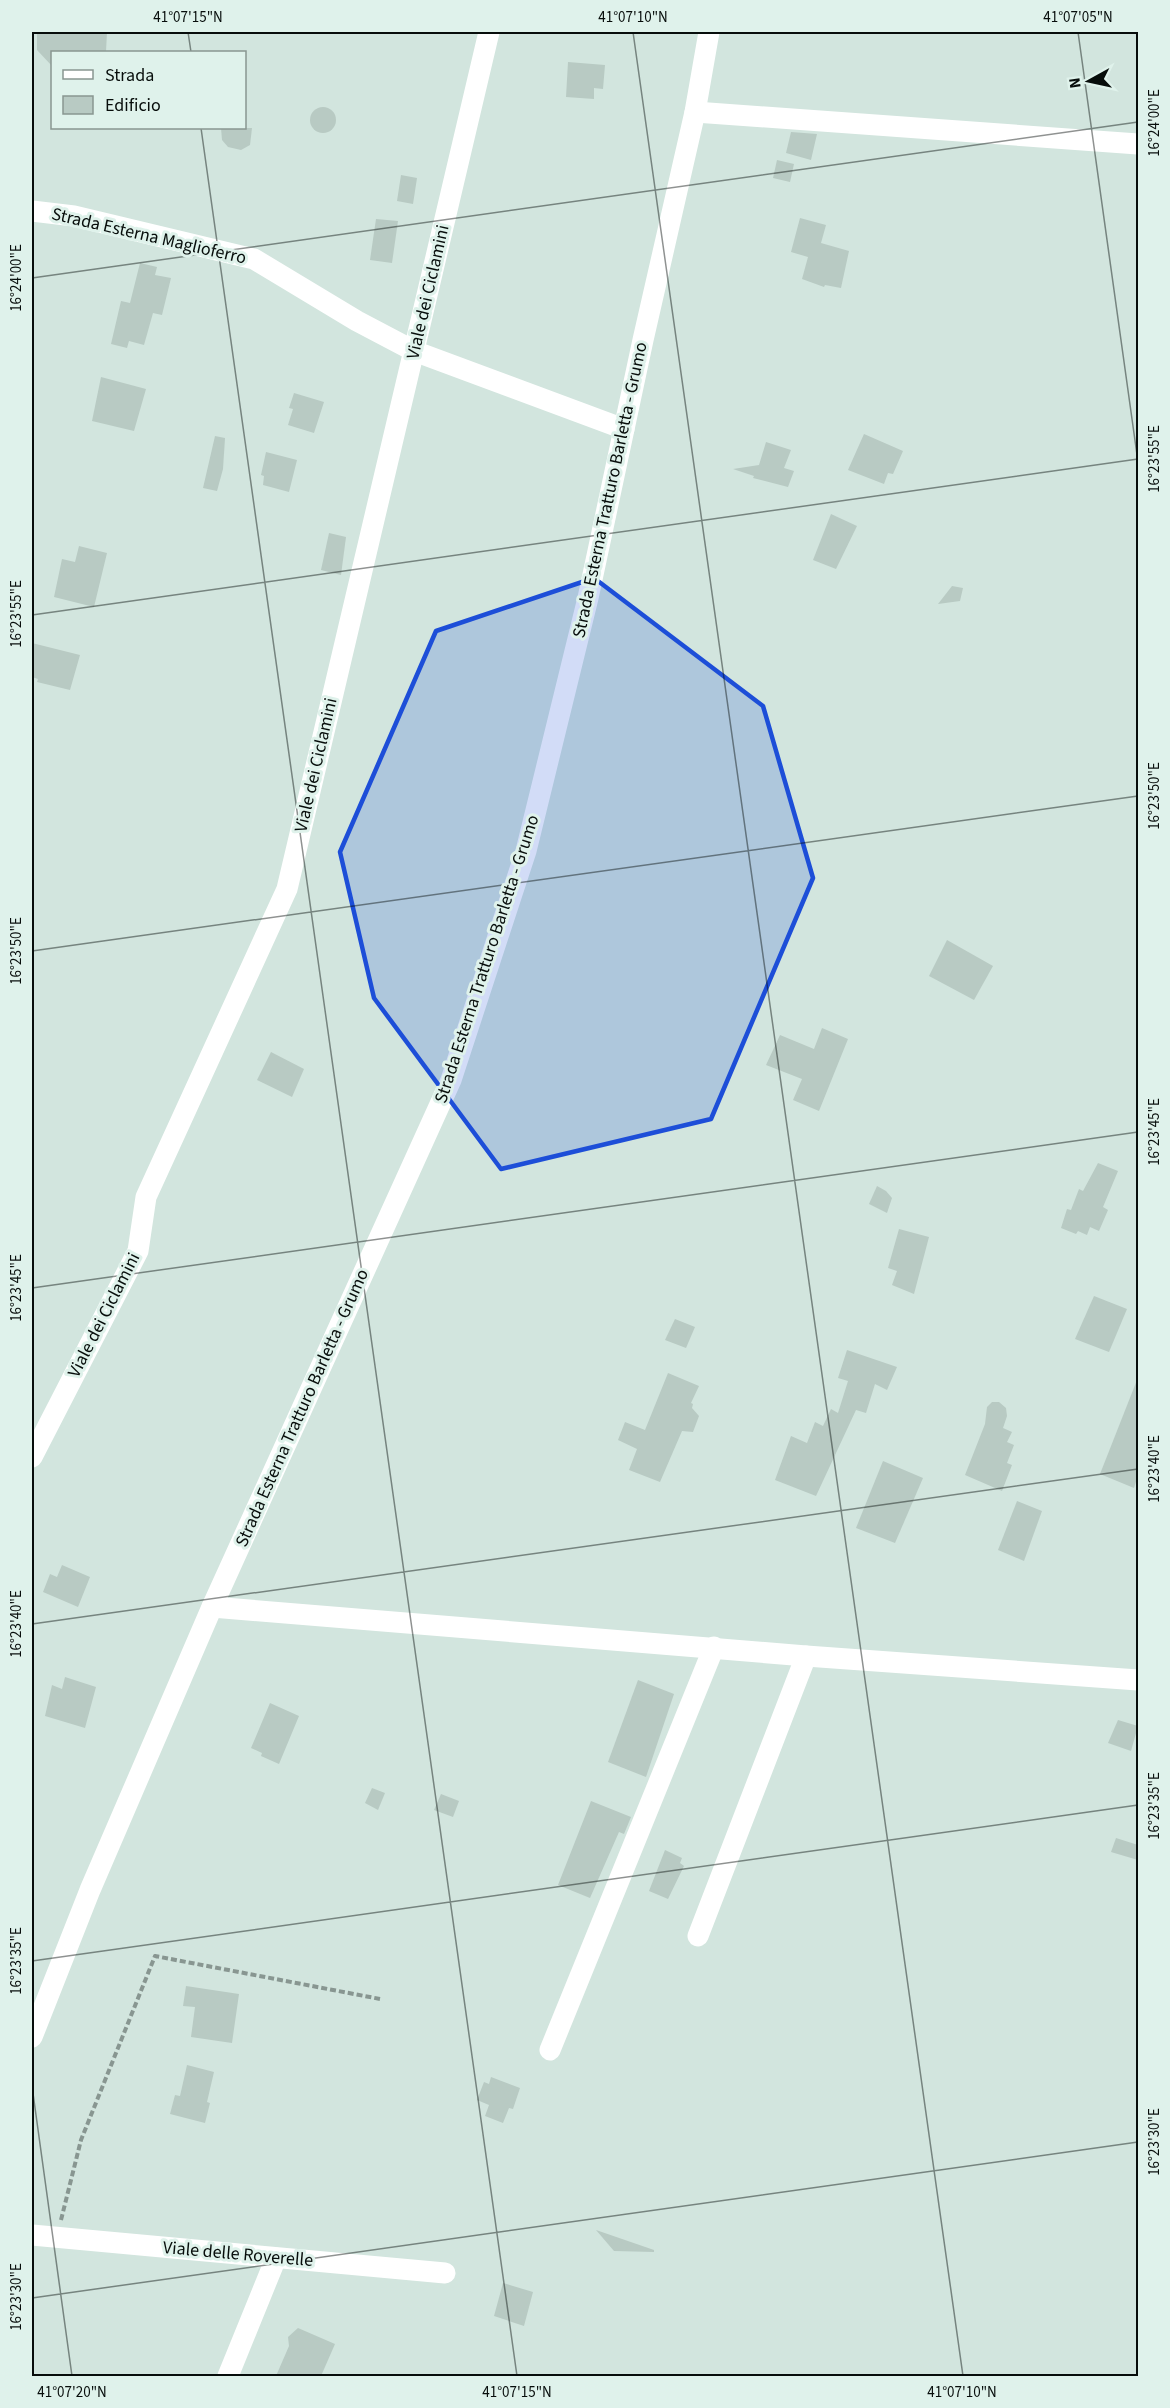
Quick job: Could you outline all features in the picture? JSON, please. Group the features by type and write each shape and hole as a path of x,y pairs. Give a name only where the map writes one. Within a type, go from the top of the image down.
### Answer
{"street":[{"name":"Viale dei Ciclamini","path":"32,1456 138,1251 146,1197 287,889 489,32"},
{"name":"Strada Esterna Tratturo Barletta - Grumo","path":"32,2037 90,1890 212,1607 451,1080 526,850 588,598 695,112 709,32"},
{"path":"695,112 1138,144"},
{"name":"Strada Esterna Maglioferro","path":"32,211 74,216 254,259 357,321 414,351 624,429"},
{"path":"212,1607 806,1656 1138,1680"},
{"path":"550,2050 714,1647"},
{"path":"698,1936 806,1656"},
{"name":"Viale delle Roverelle","path":"32,2235 445,2273"},
{"path":"228,2376 276,2258"}],"path":[{"path":"56,2238 72,2184 81,2140 155,1956 380,1999"}],"highlighted area":[{"path":"594,578 763,706 813,878 711,1119 501,1169 374,998 340,852 436,631"}],"building":[{"path":"37,32 107,32 106,51 51,51 51,65 37,50"},
{"path":"568,62 605,65 603,89 594,88 594,99 566,97"},
{"path":"323,107 332,111 336,120 332,129 323,133 314,129 310,120 314,111"},
{"path":"252,128 250,145 241,150 228,147 222,140 221,129"},
{"path":"791,132 817,134 811,160 786,153"},
{"path":"777,160 794,164 790,182 773,178"},
{"path":"401,175 417,178 413,204 397,201"},
{"path":"800,218 826,225 821,243 849,251 841,288 825,285 824,287 802,279 808,257 791,252"},
{"path":"376,219 398,221 392,263 370,260"},
{"path":"140,263 157,267 155,275 171,278 162,315 153,313 144,345 129,341 127,348 111,344 121,301 130,303"},
{"path":"101,377 146,389 134,431 92,421"},
{"path":"294,393 324,402 314,433 288,425 293,409 289,408"},
{"path":"864,434 903,451 893,474 888,473 884,484 848,470"},
{"path":"215,436 225,438 223,469 217,491 203,488"},
{"path":"766,442 791,450 784,468 794,471 788,487 753,478 754,476 733,469 759,465"},
{"path":"266,452 297,460 289,492 263,485 264,476 261,475"},
{"path":"831,514 857,526 836,569 813,560"},
{"path":"329,533 346,537 341,575 321,570"},
{"path":"79,546 107,553 94,607 54,597 62,559 75,562"},
{"path":"952,586 963,588 960,601 938,604"},
{"path":"32,643 80,655 70,690 37,682 38,679 32,677"},
{"path":"947,940 993,966 974,1000 929,976"},
{"path":"822,1028 848,1039 819,1111 793,1100 802,1079 766,1065 780,1035 814,1049"},
{"path":"271,1052 304,1069 292,1097 257,1080"},
{"path":"1098,1163 1118,1171 1103,1207 1108,1210 1099,1231 1090,1227 1087,1235 1078,1231 1076,1234 1061,1228 1067,1209 1071,1210 1079,1189 1083,1191"},
{"path":"877,1186 892,1198 887,1213 869,1204"},
{"path":"899,1229 929,1237 914,1294 892,1285 897,1271 888,1268"},
{"path":"1094,1296 1127,1309 1109,1352 1075,1339"},
{"path":"675,1319 695,1327 686,1348 665,1340"},
{"path":"847,1350 897,1367 887,1390 875,1384 866,1413 856,1410 816,1496 775,1480 791,1436 807,1443 815,1422 823,1426 831,1409 838,1413 848,1381 838,1378"},
{"path":"668,1373 699,1386 691,1403 699,1416 693,1432 682,1431 660,1482 629,1470 637,1449 618,1440 625,1422 645,1430"},
{"path":"1137,1380 1138,1475 1134,1488 1100,1474"},
{"path":"992,1402 999,1402 1006,1408 1007,1416 1003,1428 1012,1432 1007,1442 1014,1445 1007,1463 1012,1465 1002,1491 965,1475 985,1424 987,1407"},
{"path":"883,1461 923,1478 895,1543 856,1528"},
{"path":"1017,1501 1042,1511 1024,1561 998,1550"},
{"path":"62,1565 90,1577 78,1607 43,1592 50,1574 57,1577"},
{"path":"65,1677 96,1687 85,1728 45,1716 52,1685 62,1689"},
{"path":"638,1680 674,1694 646,1777 608,1762"},
{"path":"270,1703 299,1716 279,1764 261,1756 262,1753 251,1748"},
{"path":"1118,1720 1138,1726 1131,1751 1108,1743"},
{"path":"372,1788 385,1793 378,1810 365,1803"},
{"path":"441,1794 459,1801 453,1817 434,1810"},
{"path":"591,1801 631,1817 624,1834 619,1832 590,1898 558,1885"},
{"path":"1116,1838 1138,1845 1138,1860 1111,1852"},
{"path":"665,1850 682,1858 680,1863 684,1866 668,1899 649,1891"},
{"path":"186,1986 239,1994 232,2043 191,2037 195,2007 183,2006"},
{"path":"187,2065 214,2072 205,2123 170,2114 175,2095 180,2096"},
{"path":"491,2077 520,2088 513,2109 509,2108 503,2123 485,2116 489,2105 477,2100 484,2082 489,2084"},
{"path":"596,2230 654,2250 654,2252 614,2251"},
{"path":"503,2283 533,2292 524,2326 494,2316"},
{"path":"298,2328 335,2344 321,2376 276,2376 289,2346 288,2337"}]}
